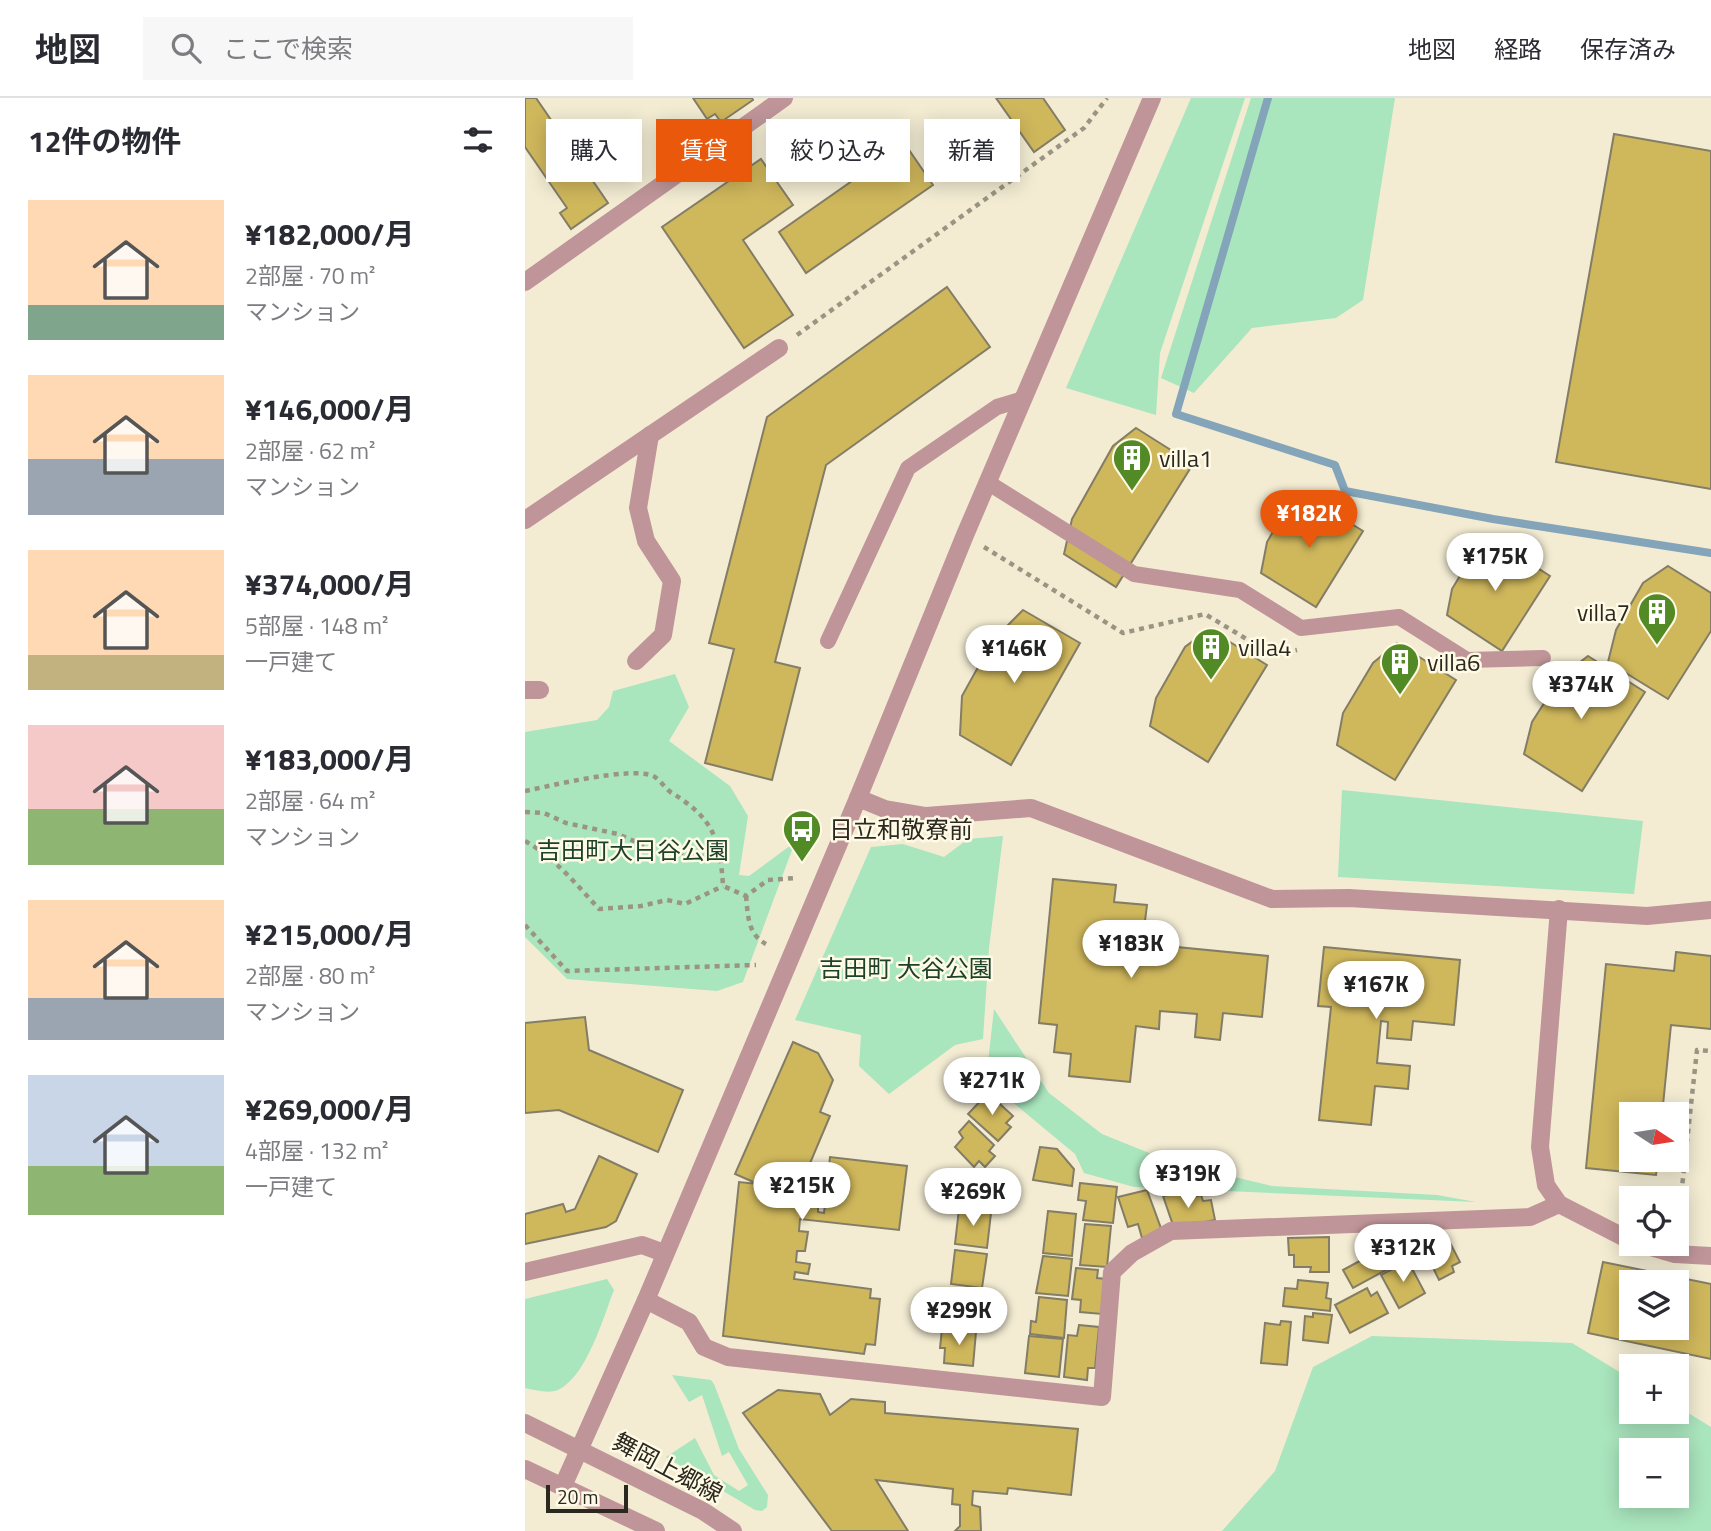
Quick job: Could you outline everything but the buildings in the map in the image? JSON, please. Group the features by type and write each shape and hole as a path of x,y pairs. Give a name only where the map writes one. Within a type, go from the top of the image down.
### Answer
{"street":[{"path":"525,282 784,98"},
{"path":"563,1486 646,1300 858,798 965,535 1152,98"},
{"path":"525,520 779,348"},
{"path":"636,661 663,635 672,581 646,541 638,508 650,435"},
{"path":"858,798 885,809 926,816 1031,808 1272,898 1349,898 1647,916 1711,910"},
{"path":"1559,909 1540,1147 1546,1185 1559,1203 1619,1235"},
{"path":"646,1300 689,1322 704,1347 728,1357 1102,1396 1112,1272 1132,1253 1171,1231 1530,1217 1559,1203"},
{"path":"525,1272 642,1245 664,1253"},
{"path":"1689,1255 1711,1256"},
{"name":"舞岡上郷線","path":"525,1423 703,1511 733,1531"},
{"path":"525,1469 656,1531"}],"lane":[{"path":"828,641 908,468 997,407 1023,399"},
{"path":"988,482 1134,575 1240,590 1301,628 1399,617 1467,660 1543,658"}],"path":[{"path":"779,348 1084,128 1107,98"},
{"path":"965,535 1123,633 1205,614 1273,655 1298,650"},
{"path":"525,791 585,779 635,774 653,776 706,819 719,845 723,886"},
{"path":"525,812 544,813 566,823 618,834 643,845 721,860"},
{"path":"525,841 543,851 562,868 599,909 641,906 667,900 685,904 723,886 746,896"},
{"path":"746,896 768,880 795,877"},
{"path":"746,896 750,925 758,940 765,944"},
{"path":"525,925 567,971 756,965"},
{"path":"1683,1186 1697,1050 1711,1051"}],"green space":[{"path":"1191,98 1245,98 1160,353 1156,415 1066,388"},
{"path":"1251,98 1395,98 1363,300 1336,318 1252,328 1194,393 1161,378"},
{"name":"吉田町大日谷公園","path":"675,674 689,707 669,741 730,786 748,816 739,875 749,876 795,842 743,982 717,991 567,979 525,937 525,732 597,720 609,707 613,691"},
{"path":"1342,790 1643,821 1634,894 1338,877"},
{"name":"吉田町 大谷公園","path":"1003,836 989,948 983,1039 955,1045 889,1094 859,1066 861,1035 795,1020 871,847 903,844 944,857 968,839"},
{"path":"994,1009 1049,1093 1102,1134 1169,1161 1272,1186 1437,1195 1476,1202 1134,1187 1084,1173 1075,1154 986,1080"},
{"path":"607,1279 614,1290 593,1345 577,1372 558,1390 546,1392 525,1388 525,1299"},
{"path":"1372,1336 1572,1343 1619,1372 1619,1424 1689,1424 1689,1413 1711,1427 1711,1531 1222,1531 1275,1471 1313,1367"},
{"path":"672,1375 711,1380 714,1384 739,1449 768,1495 767,1507 762,1511 755,1510 666,1457 695,1438 714,1475 739,1491 748,1485 729,1452 722,1456 702,1395 689,1402"}],"waterway":[{"path":"1268,98 1176,414 1335,465 1345,491 1493,519 1711,553"}],"place":[{"name":"villa1","path":"1132,492"},
{"name":"villa7","path":"1657,646"},
{"name":"villa4","path":"1211,681"},
{"name":"villa6","path":"1400,696"},
{"name":"日立和敬寮前","path":"802,863"}]}
